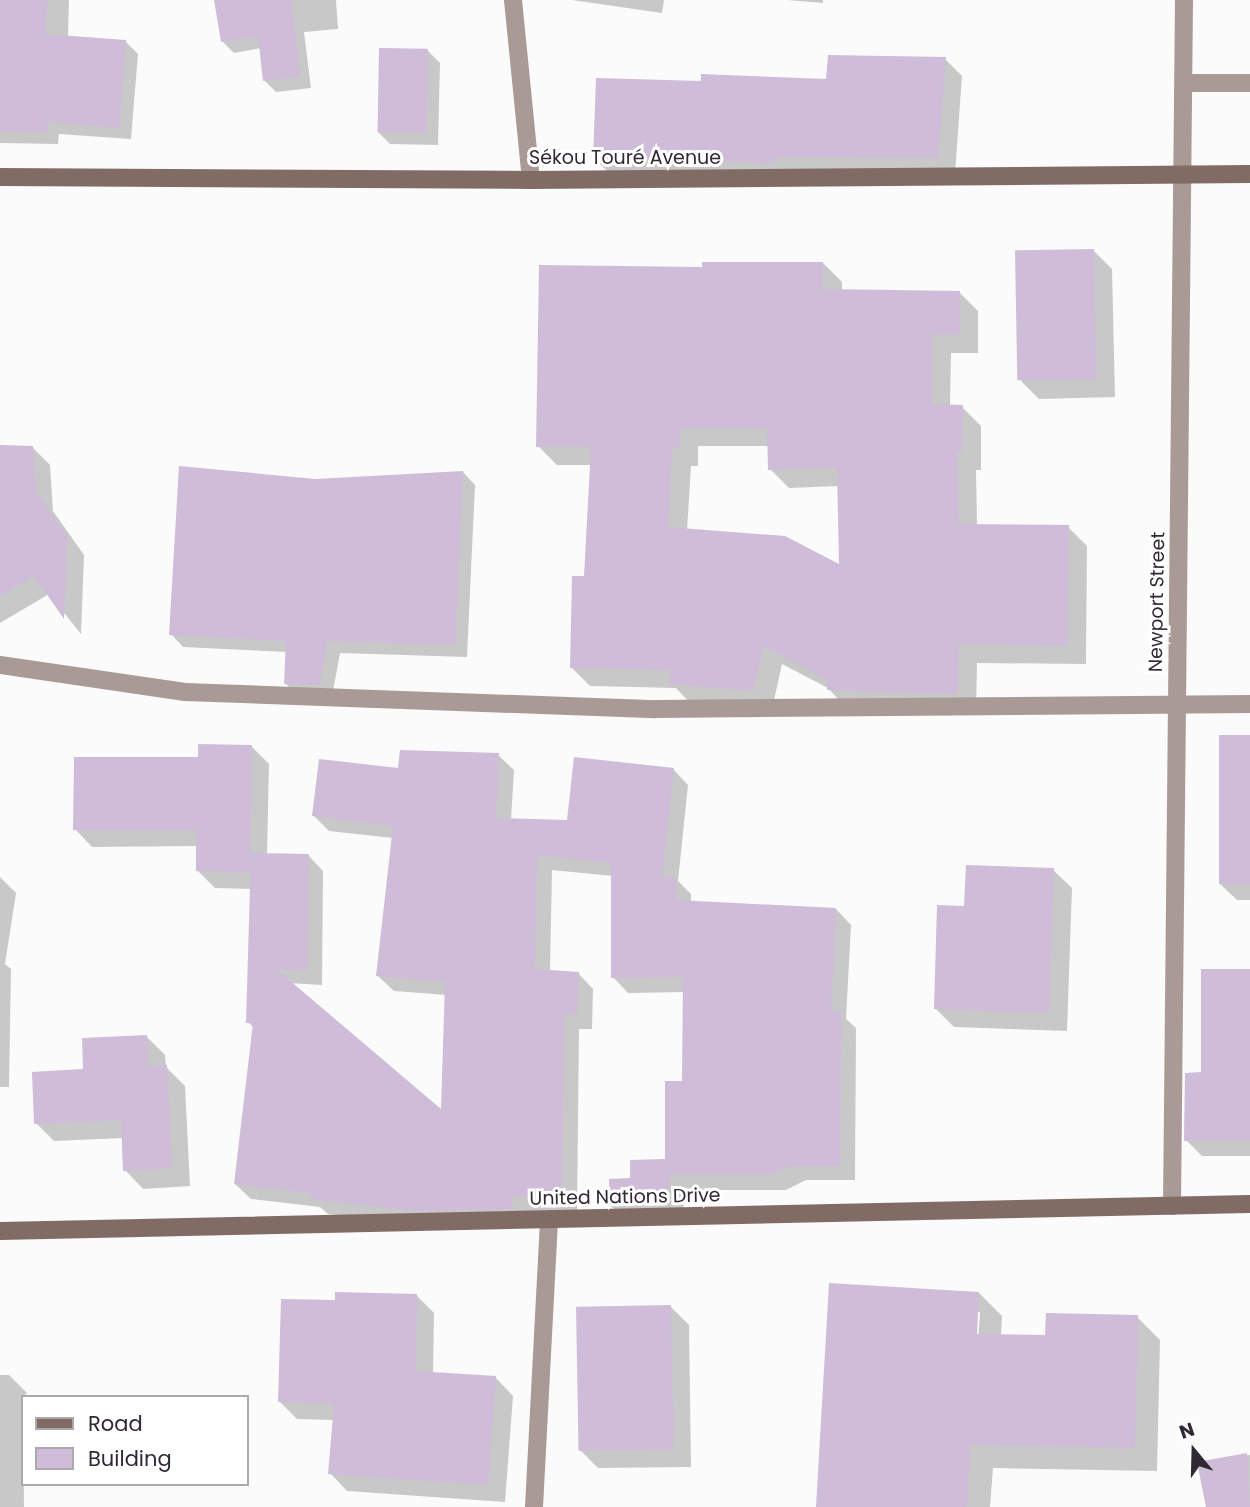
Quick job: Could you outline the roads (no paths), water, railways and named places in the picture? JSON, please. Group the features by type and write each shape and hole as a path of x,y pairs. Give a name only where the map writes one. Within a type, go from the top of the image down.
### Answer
{"main road":[{"name":"Sékou Touré Avenue","path":"0,177 531,180 1250,174"},
{"name":"United Nations Drive","path":"0,1231 1250,1204"}],"street":[{"path":"513,0 531,180"},
{"name":"Newport Street","path":"1172,1206 1184,0"},
{"path":"1184,83 1250,83"},
{"path":"0,665 185,692 629,708 1250,705"},
{"path":"534,1507 549,1219"}]}
